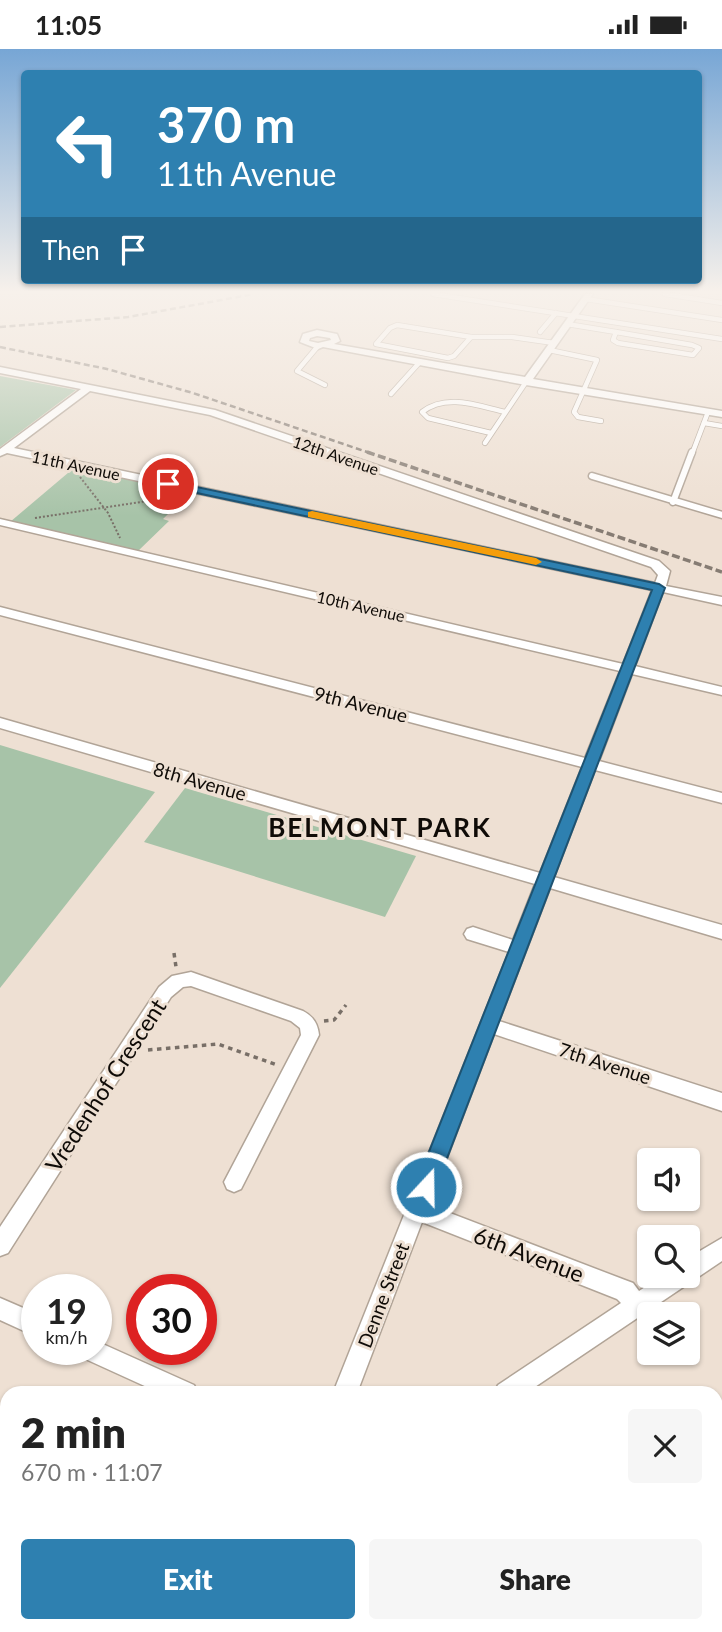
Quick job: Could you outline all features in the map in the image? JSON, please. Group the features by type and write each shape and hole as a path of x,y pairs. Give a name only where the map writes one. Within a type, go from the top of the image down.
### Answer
{"street":[{"path":"447,368 722,414"},
{"path":"527,382 537,368"},
{"name":"12th Avenue","path":"0,370 212,412 642,560 661,579"},
{"path":"3,452 89,387"},
{"name":"11th Avenue","path":"3,452 661,579 722,601"},
{"name":"10th Avenue","path":"4,523 722,691"},
{"name":"Denne Street","path":"348,1386 661,579"},
{"name":"9th Avenue","path":"0,611 722,797"},
{"name":"8th Avenue","path":"0,723 722,932"},
{"path":"473,934 519,948"},
{"name":"Vredenhof Crescent","path":"0,1246 168,987 185,979 197,981 297,1016 307,1023"},
{"path":"234,1182 310,1035 307,1023"},
{"name":"7th Avenue","path":"489,1025 722,1102"},
{"name":"6th Avenue","path":"416,1210 625,1291 636,1306"},
{"path":"700,1263 722,1248"},
{"path":"516,1386 663,1288"},
{"path":"0,1309 21,1319"},
{"path":"112,1359 171,1386"}],"lane":[{"path":"299,368 298,371 325,384"},
{"path":"391,394 415,368"},
{"path":"594,368 575,414 581,418 601,421"},
{"path":"485,443 527,382"},
{"path":"491,433 428,418 422,412 430,404 441,401 505,412"},
{"path":"673,502 708,412"},
{"path":"704,423 722,426"},
{"path":"592,476 722,515"}],"path":[{"path":"79,465 76,470 82,480 117,527 121,546 118,550"},
{"path":"4,523 182,496 191,489"},
{"path":"307,1023 334,1020 346,1005"},
{"path":"127,1052 218,1044 292,1070"}],"green space":[{"path":"0,376 76,390 0,447"},
{"path":"75,467 190,492 163,519 169,521 138,551 10,522"},
{"path":"0,745 155,792 0,988"},
{"path":"185,788 416,856 385,917 144,842"}],"railway":[{"path":"102,368 193,393 373,454"},
{"path":"367,452 722,572"}],"slow traffic":[{"path":"312,514 536,562"}],"district":[{"name":"BELMONT PARK","path":"380,827"}],"route":[{"path":"168,484 659,588 426,1187"}]}
